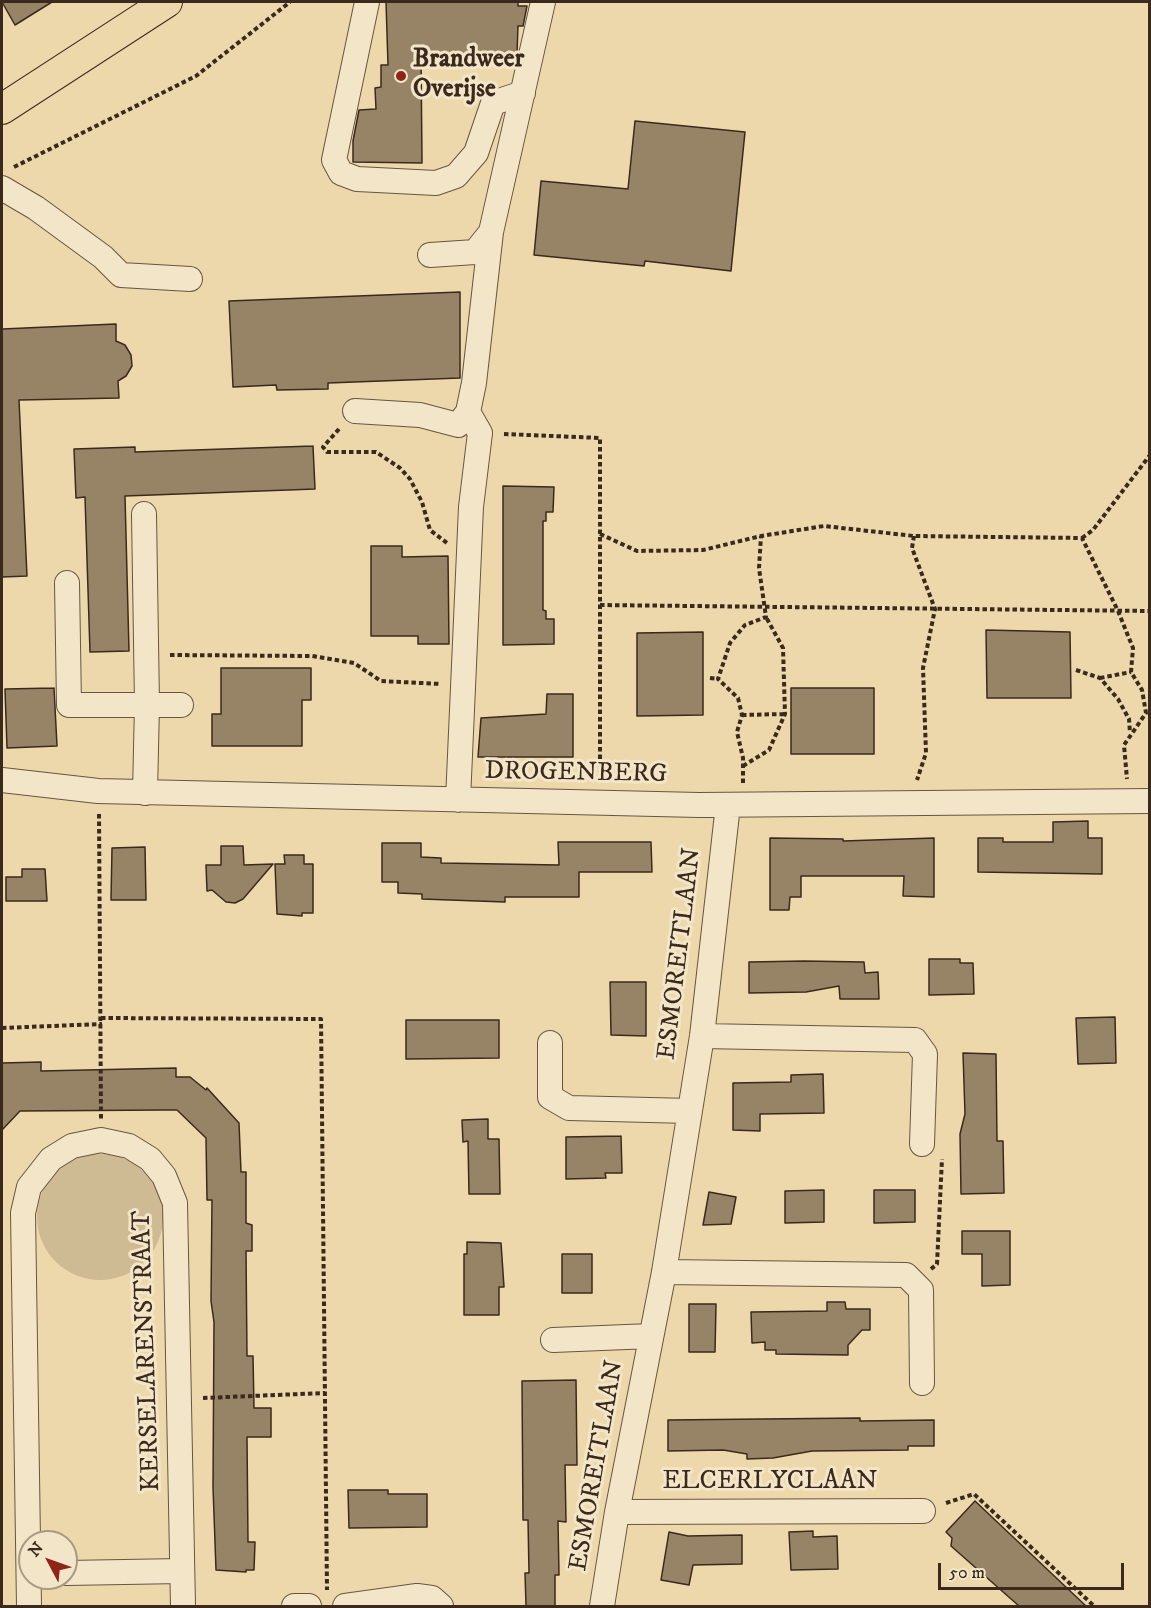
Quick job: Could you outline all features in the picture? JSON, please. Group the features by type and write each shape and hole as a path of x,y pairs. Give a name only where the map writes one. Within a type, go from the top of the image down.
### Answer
{"main road":[{"path":"2,109 167,2"}],"street":[{"path":"367,2 334,159 341,173 357,179 436,183 456,176 476,153 493,103 522,93"},
{"path":"355,411 420,415 458,425 468,412 474,383 491,232 543,2"},
{"path":"6,179 36,208 103,257 121,275 189,279"},
{"path":"430,255 475,252 491,232"},
{"path":"458,800 469,553 480,433 468,412"},
{"path":"144,514 147,705 145,793"},
{"path":"67,583 69,705 181,705"},
{"name":"DROGENBERG","path":"2,780 98,791 145,793 600,803 735,805 1139,801"},
{"name":"ESMOREITLAAN","path":"602,1606 617,1512 664,1272 702,1036 735,805"},
{"path":"702,1036 915,1040 925,1054 922,1144"},
{"path":"550,1043 550,1097 569,1108 690,1111"},
{"name":"KERSELARENSTRAAT","path":"28,1530 23,1213 29,1187 51,1159 72,1146 101,1140 129,1146 150,1159 164,1176 175,1203 183,1606"},
{"path":"664,1272 906,1275 921,1290 922,1383"},
{"name":"ESMOREITLAAN","path":"553,1340 651,1335"},
{"name":"ELCERLYCLAAN","path":"617,1512 922,1511"},
{"path":"78,1573 182,1571"},
{"name":"KERSELARENSTRAAT","path":"28,1590 28,1606"},
{"path":"294,1606 417,1596 432,1598 441,1606"}],"path":[{"path":"6,179 196,76 290,2"},
{"path":"355,411 323,447 327,452 376,452 400,468 410,479 422,502 430,530 449,545 469,553"},
{"path":"480,433 600,438 600,803"},
{"path":"600,534 637,551 703,550 761,536 824,525 914,536 1082,538 1093,530 1149,455"},
{"path":"743,766 769,750 785,714 783,648 766,617 759,568 761,536"},
{"path":"909,803 926,753 923,668 935,609 912,548 914,536"},
{"path":"1082,538 1118,611 1133,648 1131,672 1142,690 1147,705 1146,713 1124,745 1139,801"},
{"path":"600,605 1149,611"},
{"path":"718,679 730,643 745,625 766,617"},
{"path":"146,654 312,656 354,663 381,681 463,686"},
{"path":"1076,670 1100,678 1131,672"},
{"path":"710,678 718,679 738,698 742,715 737,732 743,766 735,805"},
{"path":"1100,678 1118,699 1129,719 1130,734"},
{"path":"742,715 785,714"},
{"path":"98,791 102,1018 101,1140"},
{"path":"102,1018 321,1018 327,1603"},
{"path":"2,1028 102,1024"},
{"path":"915,1283 937,1264 942,1156 922,1152 922,1144"},
{"path":"179,1398 325,1393"},
{"path":"922,1511 974,1494 1094,1606"}],"shaded area":[{"path":"100,1154 124,1158 145,1172 159,1193 163,1217 159,1241 145,1262 124,1276 100,1280 76,1276 55,1262 41,1241 37,1217 41,1193 55,1172 76,1158"}],"building":[{"path":"2,2 52,2 15,25"},
{"name":"Brandweer Overijse","path":"386,2 518,2 518,6 527,6 523,26 518,26 517,53 421,54 422,163 353,162 353,141 359,110 376,109 375,88 381,87 381,65 388,65"},
{"path":"635,121 745,132 731,271 645,261 644,266 534,255 541,181 628,189"},
{"path":"460,292 460,378 328,383 328,389 277,390 276,385 233,387 229,301"},
{"path":"116,324 116,341 125,345 131,355 132,366 126,376 118,381 119,398 19,400 27,576 2,577 2,329"},
{"path":"313,446 315,489 125,496 129,651 90,652 85,497 76,498 74,449 135,447 135,452"},
{"path":"503,486 554,487 553,512 546,512 546,521 543,521 543,610 546,611 546,619 554,619 554,644 503,645"},
{"path":"371,546 402,546 402,557 448,556 449,644 418,644 418,636 371,636"},
{"path":"986,630 1070,632 1071,698 987,698"},
{"path":"703,632 703,715 637,716 637,633"},
{"path":"221,668 311,668 311,700 302,700 302,746 212,746 212,714 221,714"},
{"path":"54,688 57,746 7,748 5,689"},
{"path":"791,688 874,688 874,754 791,754"},
{"path":"547,694 573,694 573,757 478,757 481,718 546,714"},
{"path":"1088,821 1088,838 1102,838 1102,874 978,872 978,838 1003,838 1003,842 1053,842 1053,822"},
{"path":"770,838 843,839 843,841 934,838 934,897 903,896 904,876 801,876 801,897 790,897 789,910 770,910"},
{"path":"558,842 651,842 652,872 579,872 579,897 505,897 505,902 422,899 422,894 398,893 398,882 382,882 382,843 421,843 421,857 441,858 441,863 559,865"},
{"path":"221,846 243,846 244,865 273,864 243,899 235,903 226,902 212,890 207,891 206,865 221,865"},
{"path":"145,847 146,900 111,900 112,848"},
{"path":"284,855 304,855 304,864 313,864 313,913 302,913 302,916 277,914 275,864 285,864"},
{"path":"22,869 45,869 47,901 6,901 6,877 22,877"},
{"path":"929,959 960,959 960,963 973,963 974,994 929,995"},
{"path":"749,962 864,962 865,973 878,972 879,999 840,999 839,986 806,992 749,993"},
{"path":"610,982 646,982 646,1036 611,1035"},
{"path":"1115,1017 1116,1063 1078,1064 1076,1018"},
{"path":"406,1020 499,1020 499,1058 406,1059"},
{"path":"963,1053 996,1054 997,1141 1003,1141 1004,1193 961,1194 960,1134 965,1114"},
{"path":"41,1062 41,1071 176,1068 176,1077 190,1077 206,1090 207,1088 239,1123 241,1172 246,1172 246,1223 252,1225 252,1251 246,1251 247,1356 253,1356 254,1408 271,1408 271,1437 247,1437 248,1542 255,1542 254,1570 246,1570 246,1572 216,1570 213,1487 212,1200 207,1200 206,1138 177,1110 20,1111 2,1130 2,1063"},
{"path":"823,1074 824,1113 760,1114 760,1131 733,1130 733,1083 791,1082 791,1075"},
{"path":"488,1119 488,1139 499,1139 500,1194 469,1194 468,1141 463,1142 462,1120"},
{"path":"621,1136 622,1173 605,1173 606,1178 566,1179 566,1137"},
{"path":"824,1190 824,1222 785,1223 785,1191"},
{"path":"874,1190 915,1190 915,1222 874,1223"},
{"path":"709,1192 736,1197 731,1224 703,1225"},
{"path":"962,1231 1010,1231 1010,1285 982,1286 982,1254 962,1254"},
{"path":"467,1242 501,1243 504,1287 499,1287 499,1315 464,1315 464,1254 467,1254"},
{"path":"562,1254 592,1254 592,1293 562,1293"},
{"path":"827,1302 845,1302 846,1309 870,1309 870,1330 862,1330 848,1345 848,1355 776,1354 776,1350 765,1350 765,1342 752,1343 751,1312 827,1311"},
{"path":"689,1304 716,1304 715,1352 689,1352"},
{"path":"576,1380 577,1465 565,1465 566,1522 558,1521 559,1575 555,1575 555,1606 526,1606 525,1573 529,1573 528,1520 523,1520 522,1381"},
{"path":"860,1418 860,1421 934,1420 934,1446 908,1446 908,1450 812,1451 773,1458 747,1459 747,1454 723,1450 668,1451 668,1420"},
{"path":"348,1490 388,1490 388,1494 427,1494 427,1527 349,1528"},
{"path":"975,1501 1086,1606 1019,1606 951,1546 952,1538 946,1532"},
{"path":"813,1531 813,1537 837,1536 838,1569 791,1570 789,1532"},
{"path":"669,1532 688,1536 742,1535 742,1564 693,1565 689,1585 661,1580"}],"place":[{"name":"Brandweer Overijse","path":"401,76"}]}
